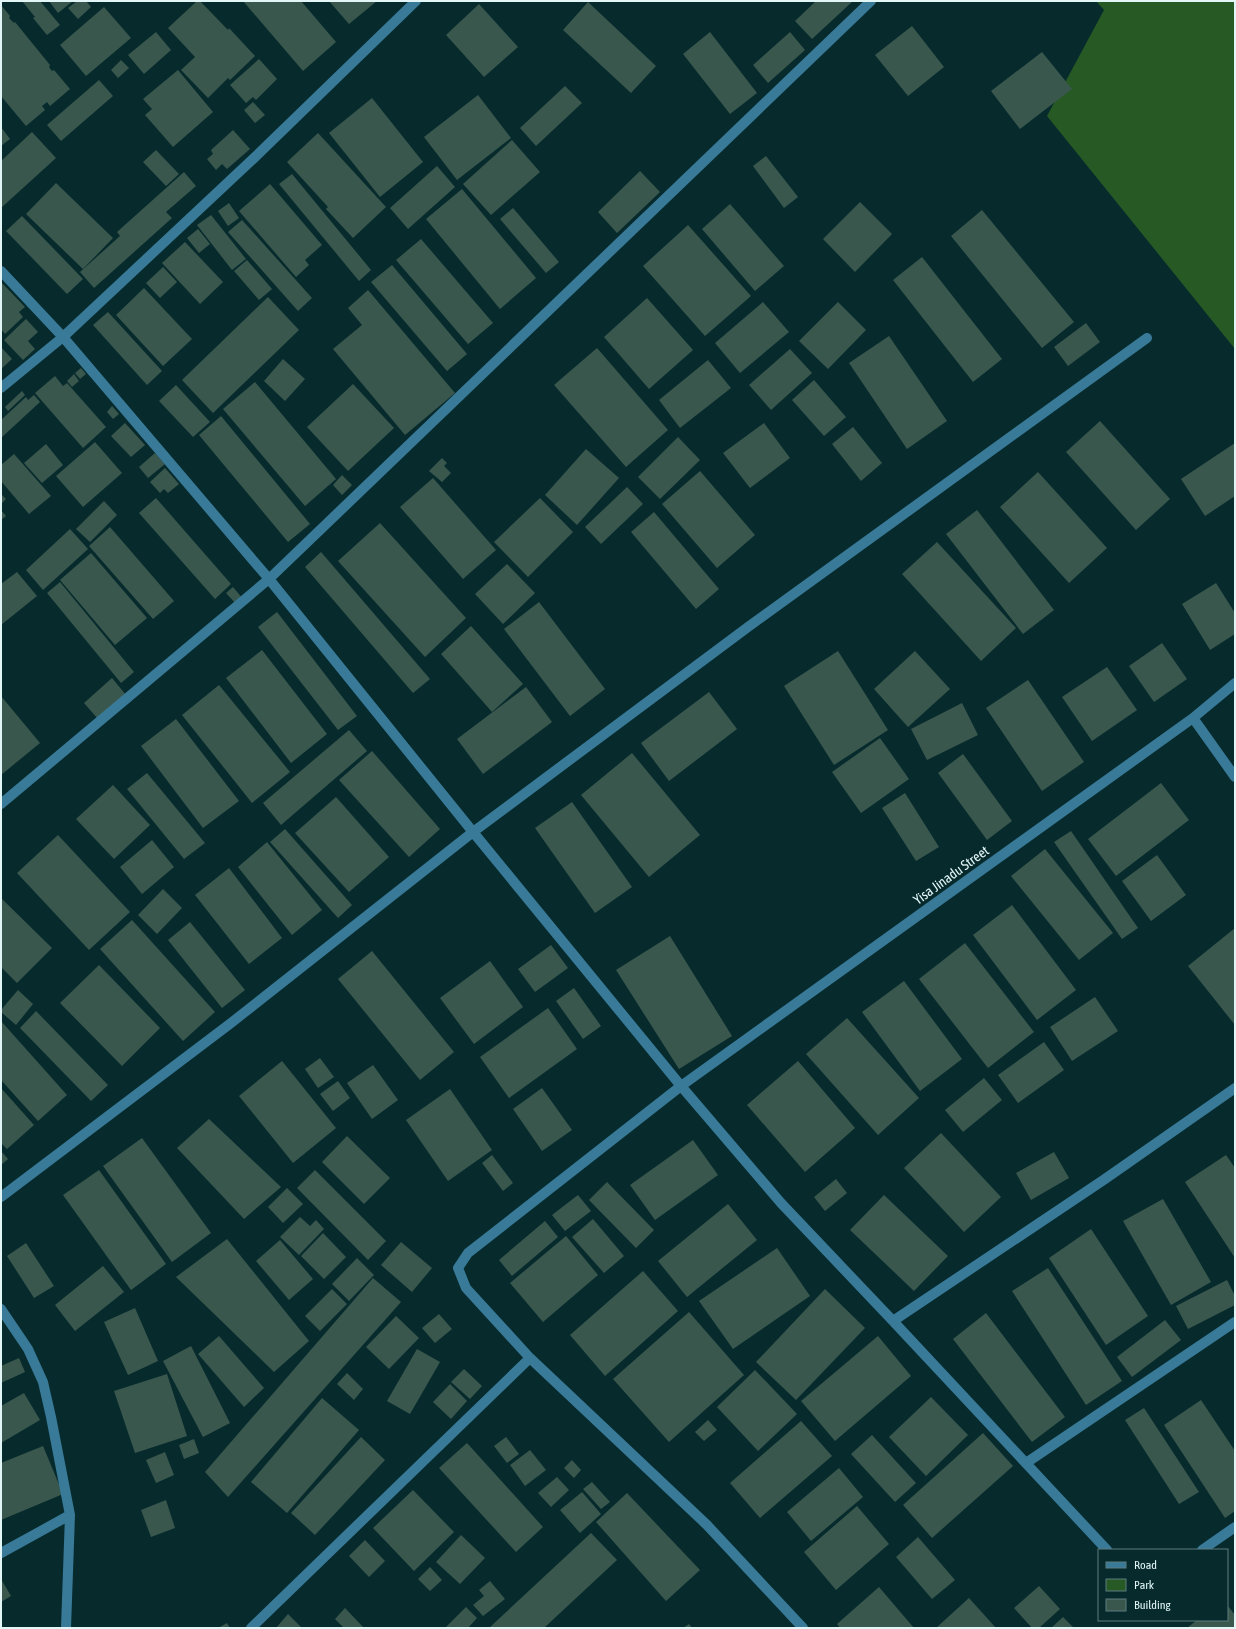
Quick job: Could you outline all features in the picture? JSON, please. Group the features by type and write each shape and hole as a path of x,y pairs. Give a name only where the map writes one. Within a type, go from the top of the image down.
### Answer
{"street":[{"path":"1,388 63,337 253,159 416,1"},
{"path":"1,804 269,579 871,1"},
{"path":"1,271 63,337 269,579 473,832 681,1086 781,1203 1106,1549"},
{"path":"1,1197 231,1023 473,832 755,623 1147,338"},
{"name":"Yisa Jinadu Street","path":"530,1358 466,1288 458,1268 468,1253 681,1086 1193,718 1235,683"},
{"path":"1193,718 1235,777"},
{"path":"893,1321 1098,1184 1235,1088"},
{"path":"1,1309 28,1349 43,1382 70,1514 66,1628"},
{"path":"1026,1463 1235,1322"},
{"path":"251,1628 530,1358 707,1525 803,1628"},
{"path":"1,1553 70,1514"},
{"path":"1203,1549 1235,1527"}],"green space":[{"path":"1096,1 1235,1 1235,349 1047,116 1104,10"}],"building":[{"path":"22,1 40,1 60,25 47,35 33,18 35,17"},
{"path":"49,1 73,1 58,13"},
{"path":"77,1 86,1 91,7 78,19 68,8"},
{"path":"197,1 200,1 228,30 229,28 255,56 230,80 228,78 208,98 181,70 195,57 168,28"},
{"path":"243,1 301,1 336,42 303,71"},
{"path":"329,1 377,1 349,24"},
{"path":"816,1 853,1 812,39 795,21"},
{"path":"588,2 656,66 631,93 563,30"},
{"path":"479,4 518,47 484,77 446,35"},
{"path":"1,5 10,16 9,18 14,23 15,22 50,65 49,67 52,71 54,70 70,89 50,106 47,102 42,106 45,110 26,126 1,96"},
{"path":"104,7 131,38 86,76 60,45"},
{"path":"912,26 944,67 908,96 875,55"},
{"path":"156,32 171,50 144,74 128,55"},
{"path":"710,32 757,93 730,114 683,54"},
{"path":"790,32 805,50 768,83 753,65"},
{"path":"1042,52 1072,89 1020,129 991,91"},
{"path":"259,59 277,79 256,100 253,97 246,103 230,85"},
{"path":"121,60 129,68 118,78 111,70"},
{"path":"178,70 213,112 173,147 145,115 152,109 143,99"},
{"path":"99,80 113,96 61,141 47,125"},
{"path":"565,86 582,103 536,146 520,128"},
{"path":"478,95 511,138 457,180 424,137"},
{"path":"372,98 423,162 380,197 329,133"},
{"path":"253,102 265,115 255,123 244,110"},
{"path":"1,127 10,139 1,146"},
{"path":"233,130 250,149 227,169 222,164 216,170 207,159 213,154 211,150"},
{"path":"32,132 56,158 1,208 1,161"},
{"path":"318,133 386,207 353,238 326,209 328,207 287,162"},
{"path":"512,140 540,172 491,215 463,184"},
{"path":"156,150 179,174 166,186 143,162"},
{"path":"766,156 798,197 784,208 753,166"},
{"path":"437,166 455,187 408,229 390,208"},
{"path":"640,171 660,192 617,233 598,212"},
{"path":"184,172 196,186 166,212 172,218 94,288 80,272 120,236 117,232"},
{"path":"292,174 371,270 359,281 279,184"},
{"path":"56,183 113,238 83,269 26,214"},
{"path":"270,184 322,245 305,260 309,265 296,277 239,211"},
{"path":"462,189 536,278 500,309 426,219"},
{"path":"860,202 892,234 855,272 823,239"},
{"path":"229,203 239,218 228,226 218,211"},
{"path":"730,204 784,266 755,291 702,229"},
{"path":"513,208 559,262 546,273 500,219"},
{"path":"982,210 1074,322 1042,348 951,236"},
{"path":"211,215 246,259 232,270 197,225"},
{"path":"22,216 83,279 67,294 6,231"},
{"path":"242,220 312,298 298,311 228,232"},
{"path":"688,225 751,296 705,336 643,266"},
{"path":"198,229 210,244 199,253 187,238"},
{"path":"421,239 493,323 468,344 396,260"},
{"path":"185,242 223,282 200,304 162,263"},
{"path":"922,257 1002,359 973,382 893,280"},
{"path":"247,260 272,289 259,300 234,271"},
{"path":"392,265 467,354 447,371 371,282"},
{"path":"163,267 177,282 160,298 146,283"},
{"path":"1,282 25,307 19,312 23,317 5,334 1,329"},
{"path":"144,288 192,339 163,366 116,315"},
{"path":"368,290 455,393 405,435 333,349 362,325 348,308"},
{"path":"268,297 299,330 213,413 182,380"},
{"path":"647,298 693,350 649,389 604,337"},
{"path":"763,302 789,332 740,373 715,343"},
{"path":"838,302 866,330 828,369 799,341"},
{"path":"108,312 162,371 147,385 93,325"},
{"path":"26,319 38,332 28,341 35,349 23,360 4,340"},
{"path":"1086,323 1100,342 1068,366 1054,347"},
{"path":"889,336 947,421 907,449 849,363"},
{"path":"2,348 12,359 1,369 1,349"},
{"path":"597,348 668,430 626,467 554,385"},
{"path":"790,349 812,373 771,410 749,385"},
{"path":"283,359 305,379 285,401 264,381"},
{"path":"708,360 731,388 680,428 659,400"},
{"path":"81,368 86,374 80,379 75,373"},
{"path":"74,374 79,381 72,387 67,381"},
{"path":"55,376 63,386 67,383 106,427 83,448 35,393"},
{"path":"814,380 846,417 824,436 792,400"},
{"path":"255,382 336,479 305,506 223,409"},
{"path":"353,384 394,428 348,471 307,427"},
{"path":"176,385 210,422 193,437 159,401"},
{"path":"22,391 25,395 8,411 5,407"},
{"path":"34,395 40,402 1,438 1,420 26,397 28,400"},
{"path":"112,406 119,414 113,419 107,412"},
{"path":"221,416 310,524 288,542 199,435"},
{"path":"1100,421 1170,499 1136,530 1066,452"},
{"path":"125,423 145,445 131,457 111,436"},
{"path":"764,423 790,458 750,488 723,453"},
{"path":"853,427 882,463 861,481 832,444"},
{"path":"678,437 700,460 660,499 638,477"},
{"path":"95,442 122,473 83,507 56,476"},
{"path":"1235,443 1235,496 1205,516 1181,479"},
{"path":"46,444 63,465 42,483 24,463"},
{"path":"586,449 619,478 577,525 545,495"},
{"path":"155,453 165,464 148,478 139,467"},
{"path":"14,454 51,496 29,514 1,481 1,465"},
{"path":"442,458 447,463 444,466 451,473 442,482 429,471"},
{"path":"165,468 179,484 168,493 164,489 160,493 150,482"},
{"path":"700,471 755,535 717,568 662,504"},
{"path":"1038,472 1107,548 1069,583 1000,507"},
{"path":"342,475 352,485 342,495 333,485"},
{"path":"433,478 496,550 463,579 400,507"},
{"path":"627,487 643,504 601,544 585,527"},
{"path":"1,494 6,499 1,504"},
{"path":"156,498 231,584 215,599 139,513"},
{"path":"540,498 573,532 528,577 494,542"},
{"path":"104,501 117,515 90,542 76,529"},
{"path":"1,510 6,516 1,520"},
{"path":"977,510 1054,610 1023,634 946,534"},
{"path":"654,512 719,589 696,609 631,532"},
{"path":"380,523 466,618 425,657 338,561"},
{"path":"110,527 174,601 153,619 89,546"},
{"path":"70,529 88,549 43,590 26,570"},
{"path":"937,542 1016,628 981,661 902,574"},
{"path":"321,552 430,679 413,693 305,567"},
{"path":"91,553 147,618 115,645 60,580"},
{"path":"507,564 535,593 503,624 475,594"},
{"path":"17,572 37,596 1,625 1,584"},
{"path":"60,582 134,672 121,683 47,593"},
{"path":"1216,583 1235,613 1235,634 1210,650 1182,604"},
{"path":"233,587 243,599 237,605 226,593"},
{"path":"539,602 605,689 570,716 504,629"},
{"path":"277,612 357,716 338,730 258,627"},
{"path":"471,626 523,684 492,712 441,654"},
{"path":"1162,643 1187,679 1154,702 1129,666"},
{"path":"262,650 327,734 291,763 226,678"},
{"path":"838,651 888,730 834,765 784,686"},
{"path":"915,651 950,689 908,727 874,689"},
{"path":"1107,667 1137,710 1092,741 1062,697"},
{"path":"112,678 126,695 98,719 84,703"},
{"path":"1028,680 1084,762 1042,791 986,708"},
{"path":"219,685 290,772 252,803 182,715"},
{"path":"526,687 552,722 483,774 457,739"},
{"path":"709,692 737,729 669,781 641,743"},
{"path":"1,696 40,743 1,775"},
{"path":"962,703 978,735 927,760 911,729"},
{"path":"176,719 239,801 203,828 141,746"},
{"path":"349,730 367,751 281,825 263,803"},
{"path":"880,738 909,779 861,813 832,772"},
{"path":"372,751 440,829 409,857 339,780"},
{"path":"632,753 700,835 649,877 581,795"},
{"path":"963,754 1012,821 987,840 938,773"},
{"path":"147,773 205,843 184,859 127,789"},
{"path":"1161,783 1189,820 1116,876 1088,839"},
{"path":"113,785 150,825 114,859 76,819"},
{"path":"905,793 939,847 916,861 882,808"},
{"path":"336,797 389,857 349,892 295,833"},
{"path":"572,802 632,887 595,913 535,828"},
{"path":"285,829 352,905 338,918 270,842"},
{"path":"1071,831 1138,928 1122,939 1054,842"},
{"path":"58,835 130,912 89,950 17,873"},
{"path":"152,840 174,867 142,894 120,867"},
{"path":"267,842 322,910 292,935 238,867"},
{"path":"1045,849 1113,933 1079,960 1011,876"},
{"path":"1157,855 1186,895 1151,921 1122,881"},
{"path":"229,868 282,938 249,964 195,895"},
{"path":"163,889 182,908 157,934 138,915"},
{"path":"1,898 52,948 17,983 1,967"},
{"path":"1012,905 1076,990 1037,1020 973,935"},
{"path":"132,920 215,1012 183,1041 100,949"},
{"path":"190,922 245,990 222,1008 168,940"},
{"path":"1235,928 1235,1025 1188,966"},
{"path":"670,936 732,1036 679,1069 616,970"},
{"path":"965,943 1034,1032 988,1068 919,979"},
{"path":"551,945 568,968 535,992 518,969"},
{"path":"372,951 454,1052 420,1080 338,979"},
{"path":"490,961 523,1007 474,1044 440,998"},
{"path":"99,965 160,1028 122,1066 60,1003"},
{"path":"904,981 962,1059 920,1091 862,1012"},
{"path":"574,988 601,1026 583,1039 556,1001"},
{"path":"18,990 33,1004 16,1025 1,1012 1,1010"},
{"path":"1095,997 1118,1031 1072,1061 1050,1027"},
{"path":"548,1008 577,1049 509,1098 480,1057"},
{"path":"36,1011 108,1085 91,1101 20,1028"},
{"path":"847,1018 919,1098 878,1135 806,1054"},
{"path":"1,1021 67,1095 38,1121 1,1080"},
{"path":"1044,1042 1064,1070 1018,1103 998,1075"},
{"path":"320,1058 334,1077 318,1088 305,1069"},
{"path":"282,1061 336,1128 293,1163 239,1096"},
{"path":"798,1061 855,1128 805,1172 747,1105"},
{"path":"373,1065 398,1100 372,1119 347,1083"},
{"path":"984,1078 1002,1100 963,1132 945,1110"},
{"path":"338,1081 350,1098 333,1111 320,1094"},
{"path":"1,1088 34,1125 7,1149 1,1143"},
{"path":"542,1088 572,1130 542,1151 513,1109"},
{"path":"450,1089 492,1150 448,1181 406,1120"},
{"path":"209,1119 281,1187 244,1219 177,1148"},
{"path":"941,1133 1001,1197 964,1232 904,1168"},
{"path":"347,1136 390,1178 364,1204 322,1162"},
{"path":"142,1138 211,1233 172,1262 103,1166"},
{"path":"693,1140 718,1175 655,1220 630,1185"},
{"path":"1,1151 8,1159 1,1165"},
{"path":"1054,1152 1069,1178 1031,1200 1016,1173"},
{"path":"492,1155 513,1183 503,1191 482,1163"},
{"path":"1226,1155 1235,1168 1235,1258 1185,1182"},
{"path":"99,1170 166,1264 131,1290 63,1195"},
{"path":"315,1170 386,1241 368,1260 297,1188"},
{"path":"836,1179 847,1193 825,1211 814,1197"},
{"path":"607,1182 654,1230 636,1248 589,1200"},
{"path":"287,1188 303,1204 283,1223 268,1207"},
{"path":"578,1195 591,1211 565,1231 552,1215"},
{"path":"884,1195 948,1256 914,1291 850,1230"},
{"path":"1163,1199 1211,1282 1171,1305 1123,1221"},
{"path":"728,1204 757,1240 687,1297 658,1261"},
{"path":"300,1217 310,1226 316,1220 324,1229 299,1255 280,1237"},
{"path":"593,1219 624,1256 604,1273 572,1237"},
{"path":"545,1221 558,1237 512,1276 499,1260"},
{"path":"1091,1229 1148,1316 1106,1345 1049,1258"},
{"path":"323,1233 346,1257 324,1279 301,1256"},
{"path":"566,1236 598,1275 543,1322 510,1283"},
{"path":"227,1239 309,1341 274,1372 176,1277"},
{"path":"280,1240 313,1279 289,1300 256,1261"},
{"path":"401,1242 432,1268 412,1292 381,1265"},
{"path":"26,1243 54,1286 34,1298 7,1256"},
{"path":"777,1248 810,1296 733,1349 699,1301"},
{"path":"357,1258 374,1275 349,1301 332,1284"},
{"path":"103,1266 124,1292 75,1331 55,1305"},
{"path":"1048,1268 1122,1381 1086,1405 1012,1291"},
{"path":"643,1271 678,1311 605,1376 570,1335"},
{"path":"373,1278 401,1302 228,1497 205,1472"},
{"path":"1227,1280 1235,1296 1235,1305 1188,1329 1176,1306"},
{"path":"332,1289 347,1304 320,1331 305,1316"},
{"path":"825,1289 865,1328 796,1400 756,1362"},
{"path":"135,1308 158,1361 128,1375 104,1322"},
{"path":"689,1312 744,1375 669,1442 613,1379"},
{"path":"986,1313 1065,1417 1032,1442 953,1339"},
{"path":"439,1314 452,1329 435,1343 422,1328"},
{"path":"396,1316 419,1338 389,1369 366,1347"},
{"path":"1165,1320 1181,1340 1132,1377 1117,1357"},
{"path":"219,1336 264,1388 244,1407 198,1354"},
{"path":"878,1336 911,1376 835,1441 801,1401"},
{"path":"191,1346 230,1423 203,1437 163,1361"},
{"path":"417,1349 440,1362 410,1414 387,1401"},
{"path":"19,1358 25,1372 1,1383 1,1366"},
{"path":"464,1369 482,1386 470,1399 451,1382"},
{"path":"755,1370 797,1414 758,1451 717,1407"},
{"path":"347,1373 363,1389 354,1400 337,1384"},
{"path":"167,1374 187,1436 135,1453 114,1391"},
{"path":"450,1384 467,1401 451,1419 433,1402"},
{"path":"24,1393 40,1420 1,1443 1,1406"},
{"path":"931,1397 968,1435 926,1476 889,1437"},
{"path":"322,1398 359,1430 287,1513 251,1482"},
{"path":"1201,1400 1235,1451 1235,1511 1225,1518 1164,1425"},
{"path":"1144,1408 1199,1492 1179,1504 1125,1420"},
{"path":"708,1420 717,1430 704,1441 695,1432"},
{"path":"801,1421 832,1456 760,1518 730,1483"},
{"path":"983,1433 1013,1466 932,1538 903,1505"},
{"path":"872,1435 916,1483 895,1502 851,1454"},
{"path":"361,1437 385,1460 315,1535 291,1513"},
{"path":"506,1437 519,1454 507,1463 494,1446"},
{"path":"194,1439 199,1453 184,1459 179,1445"},
{"path":"467,1443 543,1527 516,1552 439,1468"},
{"path":"43,1446 63,1494 1,1520 1,1463"},
{"path":"530,1450 546,1470 525,1486 510,1465"},
{"path":"165,1452 174,1475 156,1483 146,1460"},
{"path":"572,1460 581,1470 574,1478 564,1468"},
{"path":"839,1468 863,1497 811,1541 787,1512"},
{"path":"557,1477 569,1490 551,1507 538,1493"},
{"path":"592,1482 610,1502 601,1509 583,1489"},
{"path":"413,1490 454,1532 414,1571 373,1528"},
{"path":"582,1492 601,1514 580,1533 560,1510"},
{"path":"627,1493 700,1570 666,1601 596,1522"},
{"path":"166,1500 175,1528 151,1537 141,1510"},
{"path":"857,1506 889,1544 836,1590 804,1552"},
{"path":"591,1533 617,1560 544,1628 489,1628"},
{"path":"461,1535 485,1558 460,1584 436,1562"},
{"path":"918,1537 955,1580 932,1599 896,1557"},
{"path":"365,1540 385,1561 369,1577 349,1556"},
{"path":"430,1567 442,1580 430,1591 418,1579"},
{"path":"1,1579 11,1596 1,1602"},
{"path":"490,1581 505,1599 483,1616 473,1605 484,1596 479,1590"},
{"path":"1039,1586 1060,1609 1039,1628 1032,1628 1014,1608"},
{"path":"879,1587 914,1628 840,1628 837,1624"},
{"path":"969,1598 996,1628 936,1628"},
{"path":"1228,1606 1235,1615 1235,1628 1187,1628 1196,1621 1228,1621"},
{"path":"466,1607 477,1618 468,1628 445,1628"},
{"path":"345,1608 364,1628 344,1628 335,1619"},
{"path":"288,1614 302,1628 276,1628"},
{"path":"1063,1617 1074,1628 1051,1628"},
{"path":"227,1623 230,1628 218,1628"},
{"path":"689,1624 692,1628 683,1628"}]}
